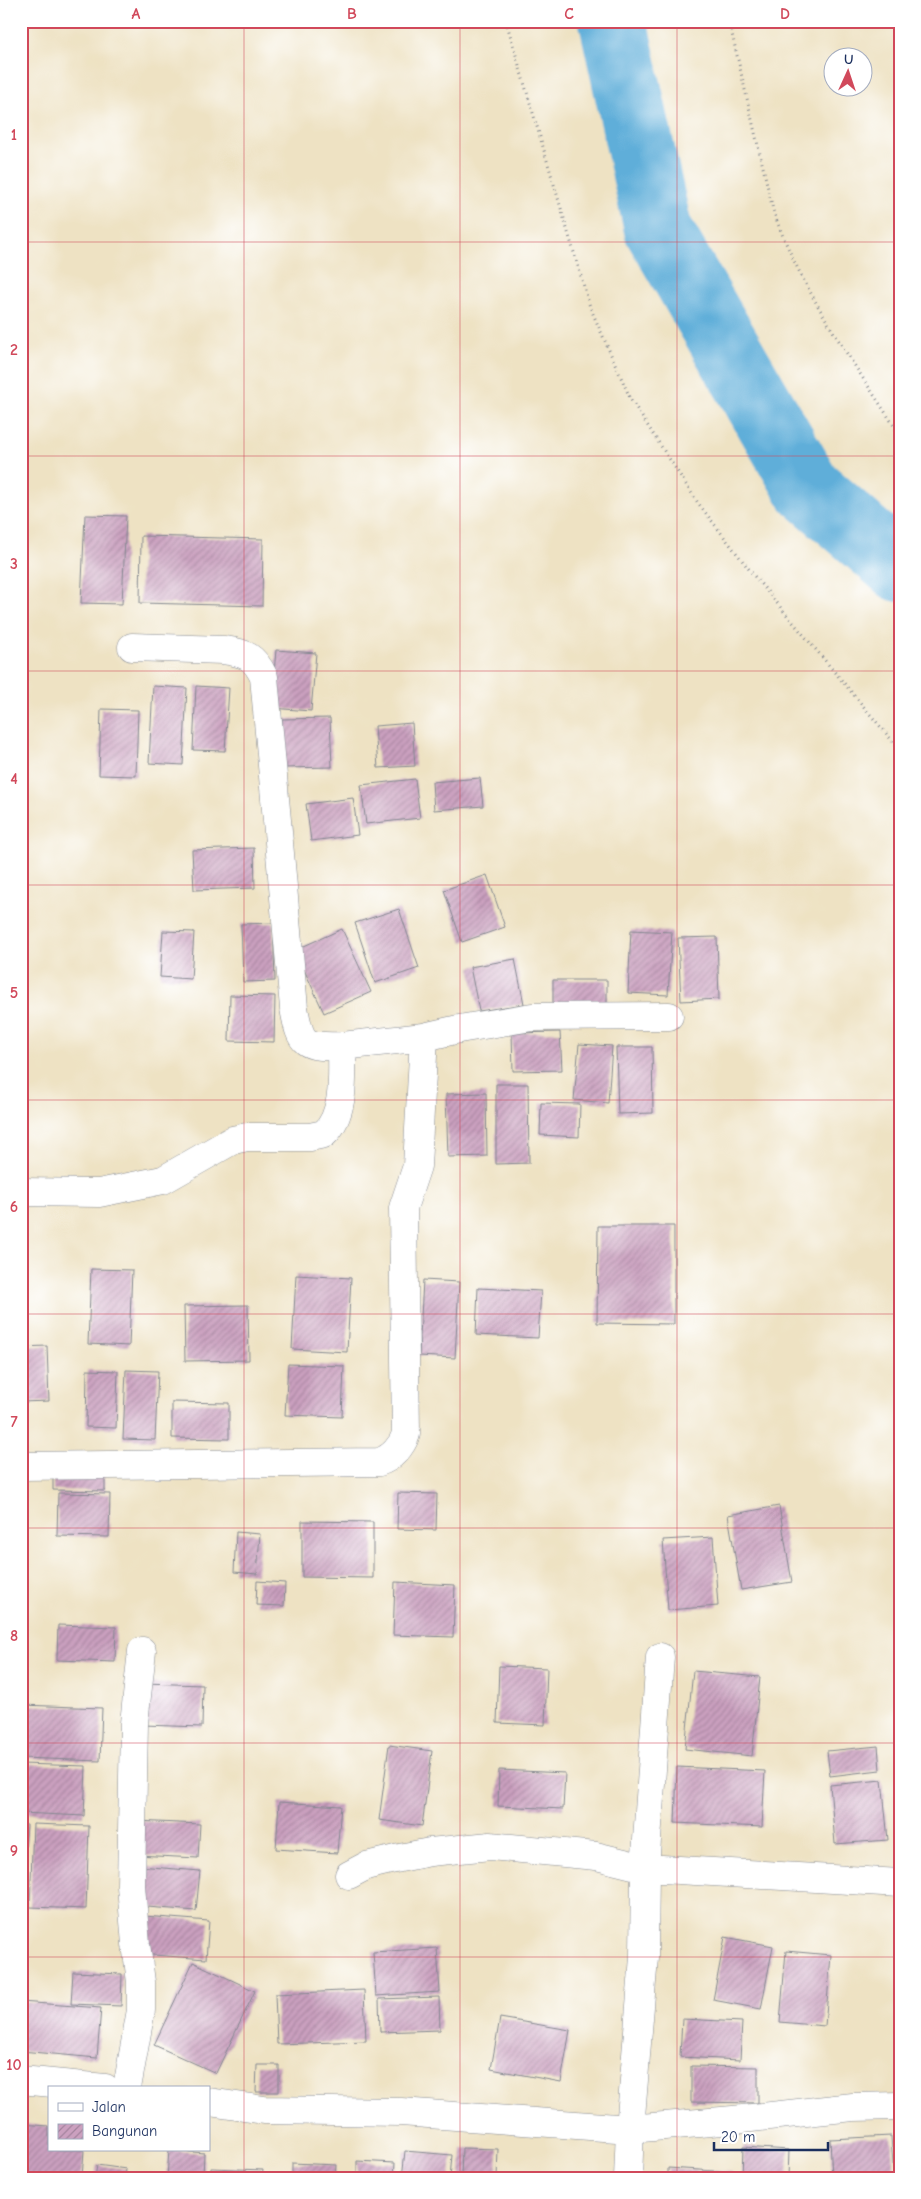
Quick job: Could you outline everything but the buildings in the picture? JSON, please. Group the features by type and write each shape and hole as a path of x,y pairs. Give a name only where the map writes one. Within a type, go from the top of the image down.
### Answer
{"street":[{"path":"132,647 237,652 257,663 264,677 293,998 298,1031 305,1040 314,1046 342,1046 424,1037 532,1017 669,1016"},
{"path":"21,1466 379,1462 393,1453 406,1434 403,1208 417,1166 424,1037"},
{"path":"21,1192 99,1193 163,1180 233,1140 247,1137 324,1134 332,1123 339,1102 342,1046"},
{"path":"127,2086 141,2010 141,1982 131,1886 134,1723 142,1651"},
{"path":"628,2178 630,2129 644,1957 645,1868 660,1657"},
{"path":"350,1875 366,1866 404,1857 430,1852 490,1846 596,1856 645,1868 900,1882"},
{"path":"21,2080 84,2086"},
{"path":"210,2102 264,2110 401,2112 630,2129 853,2107 900,2106"}],"path":[{"path":"506,21 590,307 630,400 698,504 755,577 900,750"},
{"path":"729,21 773,210 780,232 802,277 843,347 900,435"}],"waterway":[{"path":"613,21 658,229 808,488 900,568"}]}
